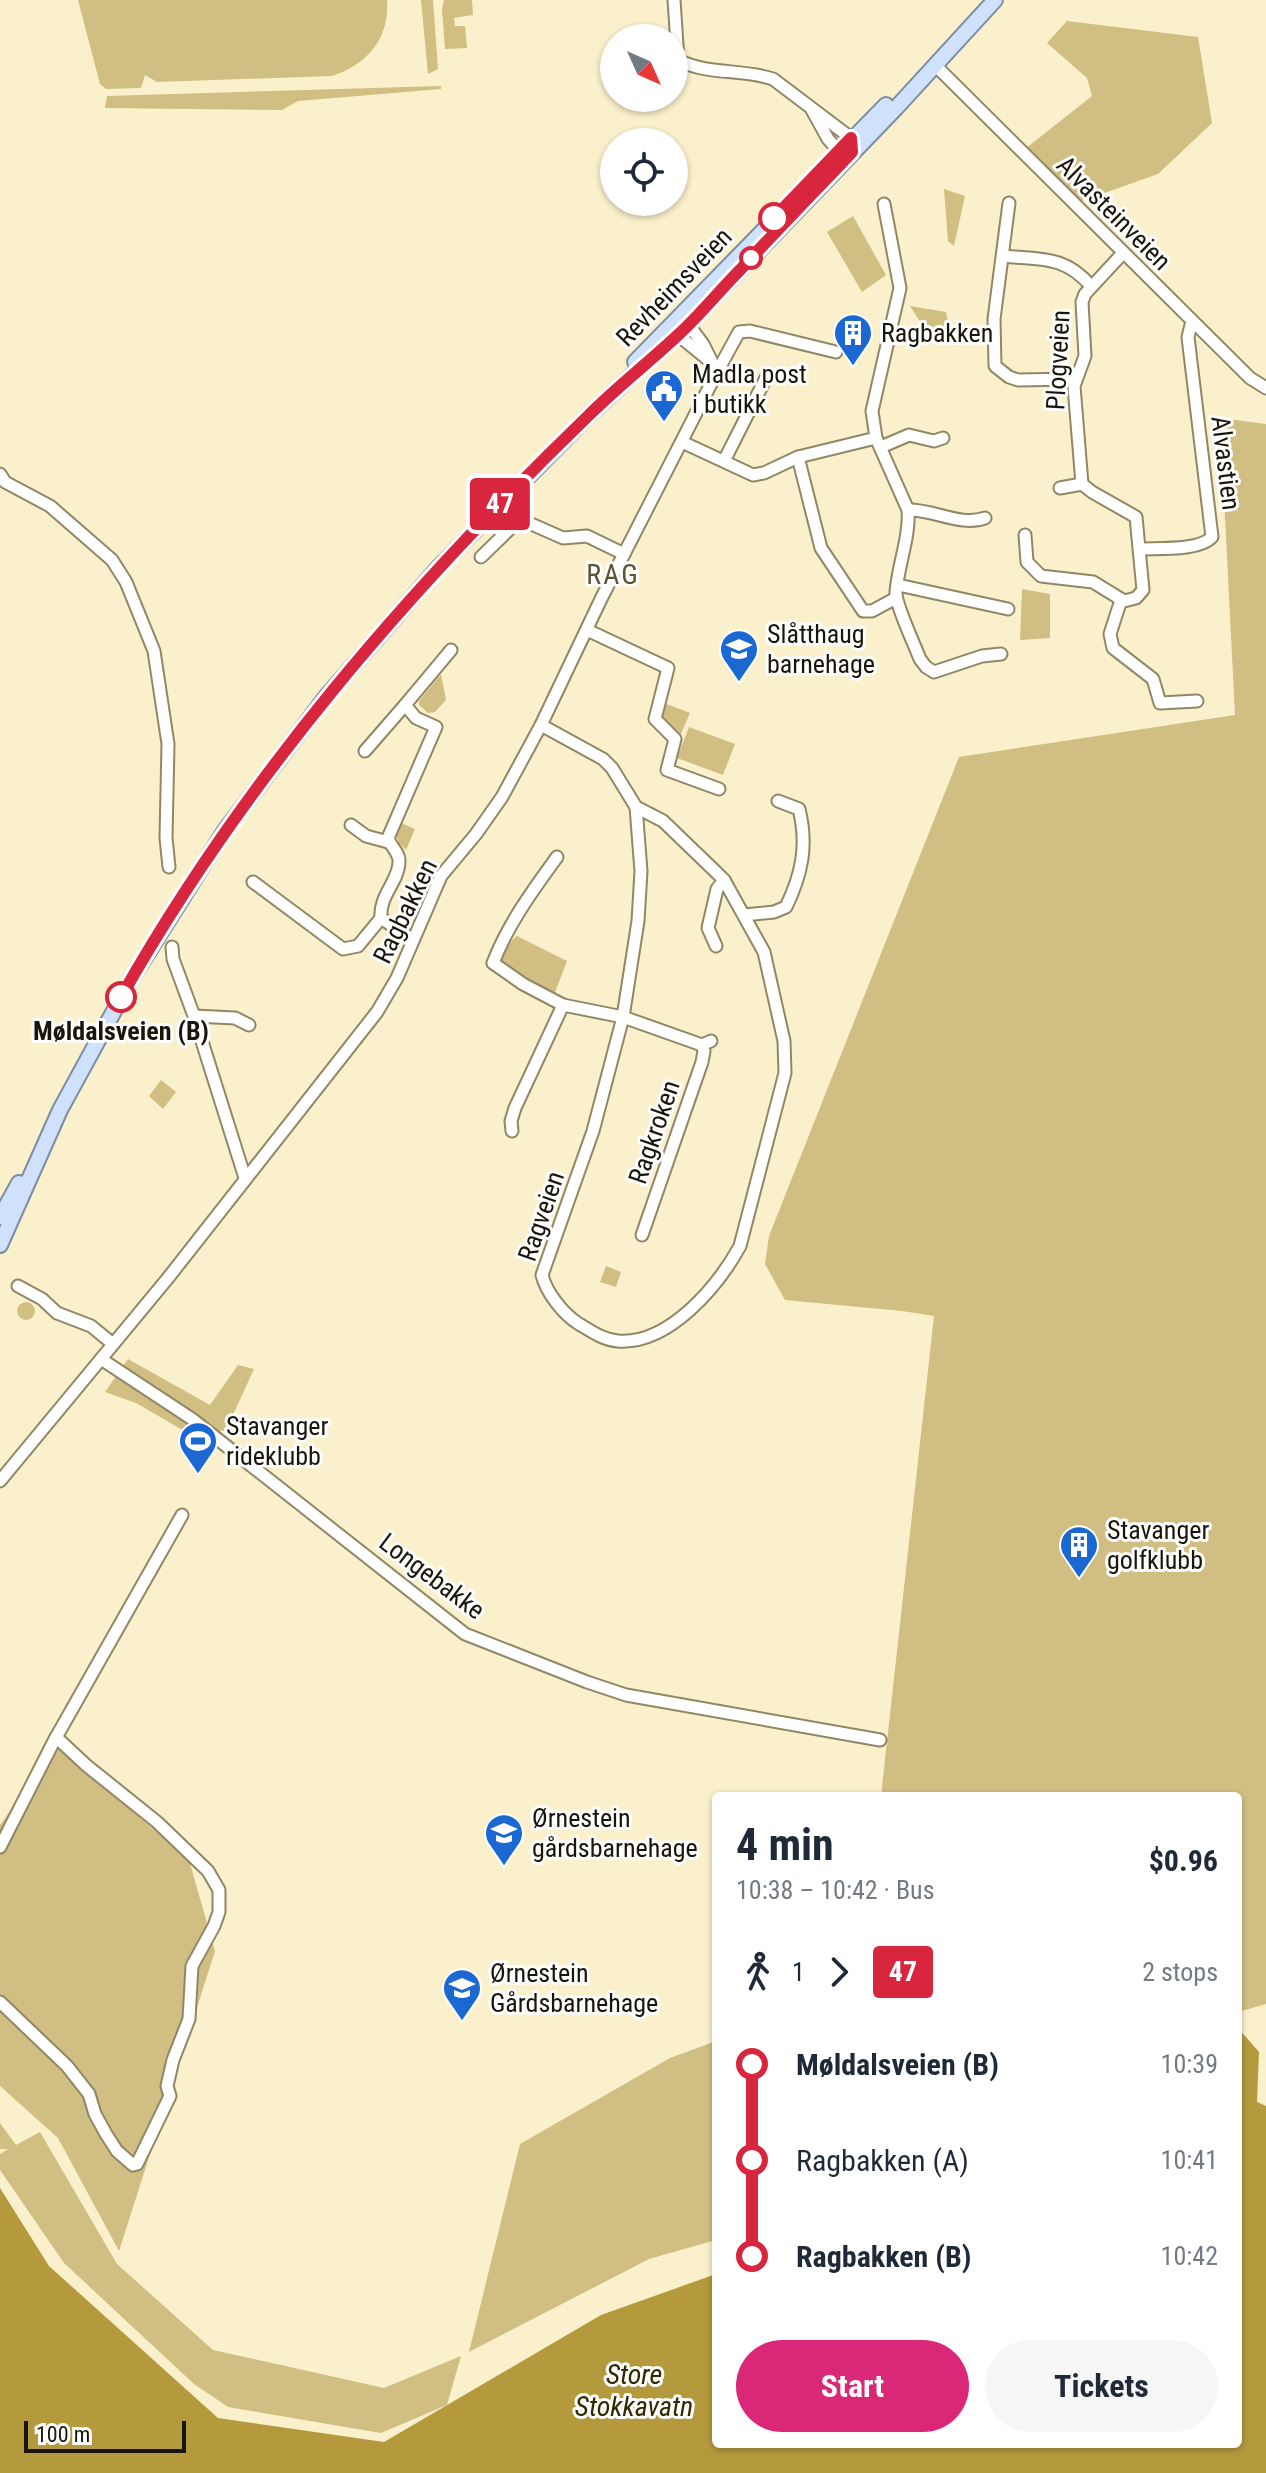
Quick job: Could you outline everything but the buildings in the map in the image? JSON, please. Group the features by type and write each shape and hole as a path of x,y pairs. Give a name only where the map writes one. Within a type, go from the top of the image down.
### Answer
{"main road":[{"name":"Revheimsveien","path":"0,1217 166,921 271,767 326,697 408,600 680,327 890,101 935,65 995,0"},
{"name":"Revheimsveien","path":"0,1245 44,1141"}],"street":[{"path":"674,0 678,60 698,70 761,75 773,79 812,110 847,147"},
{"name":"Alvasteinveien","path":"935,65 1250,378 1266,388"},
{"path":"812,110 828,139 847,147"},
{"path":"1009,203 993,337 995,366 1018,380 1076,379"},
{"path":"884,204 900,288 872,411 879,442 908,510 909,521 896,598 920,659 934,672 982,656 1001,654"},
{"name":"Plogveien","path":"1082,484 1076,379 1085,356 1082,302 1091,286 1123,253"},
{"path":"1003,256 1064,263 1077,270 1091,286"},
{"name":"Alvastien","path":"1140,549 1195,546 1212,537 1188,337 1192,321"},
{"path":"680,327 714,367"},
{"name":"Ragbakken","path":"0,1481 377,1012 397,978 441,876 502,797 541,725 682,442 714,367 739,332 750,331 836,352"},
{"path":"724,461 767,376"},
{"path":"682,442 743,473 753,475 798,457 909,435 934,441 943,438"},
{"path":"798,457 821,548 846,587 863,611 872,611 896,598"},
{"path":"0,474 5,482 50,506 112,560 126,582 154,651 168,744 166,838 169,867"},
{"path":"1025,535 1027,562 1037,574 1093,582 1121,600 1132,600 1143,590 1136,517 1082,484 1060,488"},
{"path":"908,510 921,510 971,522 985,518"},
{"path":"481,557 520,519 563,538 587,536 624,554"},
{"path":"898,585 1008,609"},
{"path":"1121,600 1110,634 1115,652 1153,679 1160,703 1197,701"},
{"path":"587,630 668,668 655,719 675,739 667,770 719,789"},
{"path":"365,751 451,650"},
{"path":"388,842 436,727 416,718 405,705"},
{"name":"Ragveien","path":"541,725 603,759 636,807 641,871 638,921 623,1017 593,1131 542,1275 548,1289 573,1320 603,1337 619,1341 651,1336 694,1307 725,1272 740,1246 779,1098 785,1059 784,1041 764,952 724,880 663,821 636,807"},
{"path":"744,915 774,912 786,907 803,865 804,835 799,809 778,801"},
{"path":"253,882 343,949 358,946 381,918 380,907 399,860 388,842 366,836 351,825"},
{"name":"Ragkroken","path":"557,857 522,905 493,963 523,984 563,1005 623,1017 706,1043 642,1235"},
{"path":"716,946 708,928 717,889 724,880"},
{"path":"381,918 413,940"},
{"path":"172,947 173,959 245,1178"},
{"path":"512,1131 515,1108 563,1005"},
{"path":"194,1016 235,1018 249,1025"},
{"path":"18,1286 42,1299 57,1313 91,1326 113,1344"},
{"name":"Longebakke","path":"101,1359 192,1419 465,1634 626,1695 880,1740"},
{"path":"0,1847 56,1737 182,1515"},
{"path":"0,2002 67,2066 89,2094 95,2114 117,2151 133,2165 137,2164 170,2096 167,2086 173,2060 189,2019 192,1966 219,1912 219,1890 208,1871 157,1822 56,1737"}],"shaded area":[{"path":"78,0 387,0 387,14 385,26 374,48 356,65 332,76 157,82 145,75 141,88 106,89 100,84"},
{"path":"421,0 433,0 438,69 428,74"},
{"path":"444,0 472,0 473,15 454,18 455,26 465,26 467,48 445,49"},
{"path":"1067,21 1198,37 1212,123 1158,174 1079,202 1025,149 1092,96 1087,78 1047,43"},
{"path":"441,86 441,89 298,101 282,110 105,108 107,96"},
{"path":"944,189 965,196 954,246 948,241"},
{"path":"853,216 886,275 862,292 827,232"},
{"path":"910,306 946,312 949,328 945,341 938,344"},
{"name":"Stavanger golfklubb","path":"1220,418 1266,424 1266,2004 1242,2011 1242,1792 881,1792 934,1316 785,1300 765,1264 769,1236 959,757 1235,715"},
{"path":"1022,589 1050,594 1050,638 1020,640"},
{"path":"441,674 446,700 435,712 428,713 419,701"},
{"path":"664,703 690,713 680,736 661,717"},
{"path":"689,727 735,744 723,775 677,758"},
{"path":"399,822 415,829 406,850 395,832"},
{"path":"517,936 567,961 554,995 501,967 505,950"},
{"path":"161,1080 176,1092 163,1109 149,1096"},
{"path":"606,1266 621,1272 616,1287 600,1282"},
{"path":"26,1302 35,1311 26,1320 17,1311"},
{"path":"128,1359 210,1405 238,1365 254,1369 226,1430 193,1436 136,1403 105,1392"},
{"path":"57,1746 189,1860 215,1951 119,2251 58,2138 0,2086 0,1825"},
{"path":"712,2042 712,2241 649,2259 469,2352 520,2144 670,2058"},
{"path":"0,2123 16,2145 40,2132 117,2264 213,2350 384,2388 461,2356 447,2405 381,2433 228,2407 194,2384 64,2263 0,2170 0,2154 8,2149 0,2149"}],"water":[{"name":"Store Stokkavatn","path":"1242,2033 1259,2052 1257,2102 1266,2106 1266,2473 0,2473 0,2188 49,2266 218,2418 384,2442 601,2315 712,2275 712,2448 1242,2448"}],"bus line":[{"name":"47","path":"121,997 224,832 263,777 371,642 540,463 678,335 852,152 851,138 774,218"}],"place":[{"name":"Ragbakken","path":"853,367"},
{"name":"Madla post i butikk","path":"664,423"},
{"name":"Slåtthaug barnehage","path":"739,683"},
{"name":"Møldalsveien (B)","path":"121,997"},
{"name":"Stavanger rideklubb","path":"198,1475"},
{"name":"Stavanger golfklubb","path":"1079,1579"},
{"name":"Ørnestein gårdsbarnehage","path":"504,1867"},
{"name":"Ørnestein Gårdsbarnehage","path":"462,2022"}],"district":[{"name":"RAG","path":"613,574"}]}
